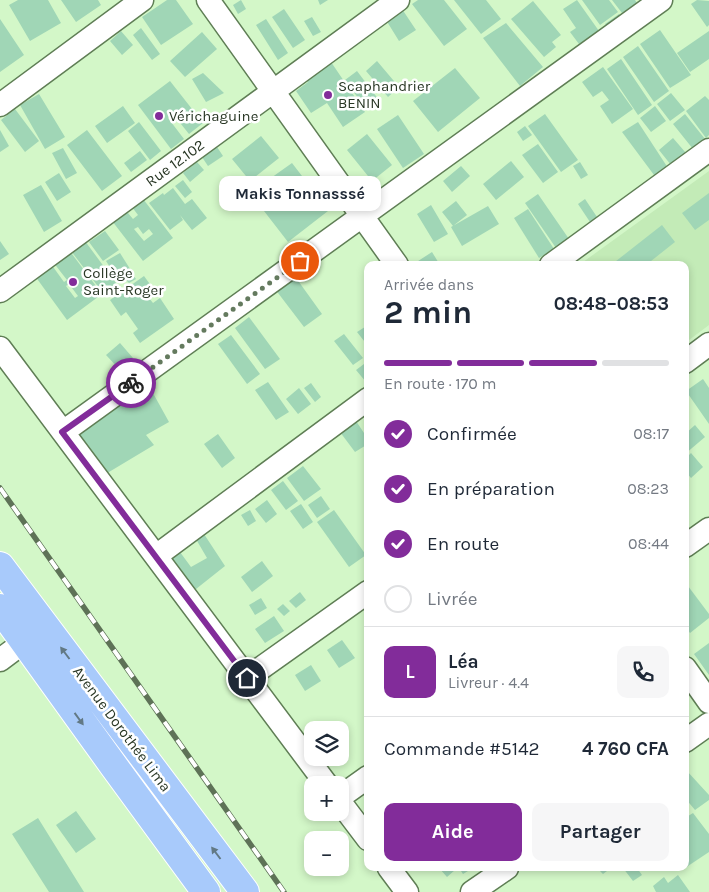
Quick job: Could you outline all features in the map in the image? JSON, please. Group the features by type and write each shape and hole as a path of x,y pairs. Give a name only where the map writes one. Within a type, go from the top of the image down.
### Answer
{"main road":[{"name":"Avenue Dorothée Lima","path":"0,566 245,892"},
{"name":"Avenue Dorothée Lima","path":"0,608 206,892"}],"street":[{"path":"0,104 142,0"},
{"path":"208,0 394,261"},
{"name":"Rue 12.102","path":"0,291 398,0"},
{"path":"62,432 661,0"},
{"path":"556,261 709,150"},
{"path":"689,359 709,344"},
{"path":"0,348 320,776"},
{"path":"156,556 364,402"},
{"path":"689,543 709,529"},
{"path":"247,678 364,595"},
{"path":"0,660 24,642"},
{"path":"689,674 709,702"},
{"path":"689,738 709,724"},
{"path":"349,791 364,780"},
{"path":"349,814 364,834"},
{"path":"391,871 407,892"},
{"path":"472,892 503,871"}],"shaded area":[{"path":"709,171 709,325 689,340 689,261 585,261"}],"building":[{"path":"18,0 48,0 61,23 30,41 9,5"},
{"path":"61,0 98,0 101,5 76,22"},
{"path":"167,0 176,0 193,24 161,45 142,17"},
{"path":"241,0 246,9 238,14 233,5"},
{"path":"318,0 328,0 320,5"},
{"path":"418,0 444,0 467,29 444,46 412,4"},
{"path":"454,0 486,0 501,19 481,34"},
{"path":"577,0 599,31 579,44 570,32 576,28 563,9"},
{"path":"582,0 609,0 618,12 600,25"},
{"path":"612,0 635,0 637,3 622,13"},
{"path":"697,0 709,1 709,25 707,27 691,4"},
{"path":"533,1 561,35 552,42 556,47 544,57 511,19"},
{"path":"284,9 305,40 293,48 272,17"},
{"path":"402,9 416,30 399,41 386,20"},
{"path":"619,14 626,24 613,34 605,24"},
{"path":"312,17 321,32 313,36 304,21"},
{"path":"0,19 24,55 0,72"},
{"path":"266,19 288,53 278,60 256,25"},
{"path":"506,23 543,67 520,86 483,38"},
{"path":"141,28 160,54 152,60 133,35"},
{"path":"660,30 691,75 670,88 640,44"},
{"path":"121,31 133,45 122,55 110,41"},
{"path":"709,31 709,59 690,72 677,53"},
{"path":"202,32 217,49 185,77 170,61"},
{"path":"638,46 669,91 654,102 623,57"},
{"path":"621,59 652,105 638,115 607,69"},
{"path":"377,61 399,87 388,97 366,71"},
{"path":"331,62 365,112 343,127 327,103 311,113 296,91 308,82 306,80"},
{"path":"603,67 633,109 612,124 600,106 609,100 602,91 593,97 582,82"},
{"path":"455,68 480,98 438,132 413,101"},
{"path":"357,71 379,100 366,109 345,80"},
{"path":"203,73 224,93 206,102 192,79"},
{"name":"Vérichaguine","path":"170,81 203,123 189,134 173,114 168,118 184,139 171,149 138,105"},
{"path":"671,93 685,110 670,121 657,104"},
{"path":"39,94 65,137 45,149 20,105"},
{"path":"705,96 709,100 709,135 706,138 686,111"},
{"path":"123,106 135,123 107,143 95,126"},
{"path":"655,106 666,121 651,132 640,118"},
{"path":"15,109 39,141 25,152 1,120"},
{"path":"545,114 578,160 561,172 528,126"},
{"path":"685,114 705,139 693,149 673,124"},
{"path":"398,115 424,154 403,168 377,129"},
{"path":"139,122 161,151 150,160 128,131"},
{"path":"638,122 668,168 654,175 622,132"},
{"path":"525,126 532,135 523,141 517,132"},
{"path":"0,130 9,146 0,152"},
{"path":"87,130 122,176 102,191 67,145"},
{"path":"367,134 392,165 372,181 347,150"},
{"path":"261,136 279,158 250,181 232,159"},
{"path":"673,138 686,153 671,165 659,150"},
{"path":"538,144 558,172 543,183 522,155"},
{"path":"217,147 223,156 208,166 202,157"},
{"path":"63,148 77,173 66,179 52,153"},
{"path":"140,151 147,160 131,172 124,163"},
{"path":"511,161 524,177 496,200 483,184"},
{"path":"197,162 204,170 190,182 183,173"},
{"path":"580,162 588,175 581,179 573,166"},
{"path":"292,163 302,176 261,205 251,192"},
{"path":"461,166 470,176 452,192 443,181"},
{"path":"59,173 71,192 57,201 45,182"},
{"path":"183,180 192,192 185,198 175,186"},
{"path":"305,180 328,211 288,242 264,211"},
{"path":"41,185 62,221 44,232 23,195"},
{"path":"173,188 185,204 192,199 207,218 192,230 180,215 183,220 170,230 149,203"},
{"path":"709,193 709,220 695,230 682,213"},
{"path":"538,194 569,239 556,248 525,203"},
{"path":"140,195 173,238 143,261 109,217 123,207 133,219 138,215 129,203","holes":["138,227 143,234 149,229 153,234 144,241 134,229"]},
{"path":"585,199 597,217 590,222 578,204"},
{"path":"456,201 467,215 453,226 442,212"},
{"path":"431,205 448,234 434,242 417,214"},
{"path":"488,206 499,224 462,246 451,227"},
{"path":"528,209 554,249 539,258 514,218"},
{"path":"662,225 675,242 651,261 616,261"},
{"path":"105,231 119,250 103,261 89,242"},
{"path":"0,241 9,254 0,260"},
{"path":"85,241 116,283 103,293 71,251"},
{"path":"69,250 102,294 67,320 35,276 51,264 64,282 67,280 53,262","holes":["69,284 78,296 75,298 66,286"]},
{"path":"432,252 438,261 418,261"},
{"path":"120,253 132,272 119,281 106,261"},
{"path":"132,274 136,279 129,283 125,279"},
{"path":"294,275 322,314 304,327 275,289"},
{"path":"144,276 152,287 144,292 153,303 160,298 174,319 140,343 133,333 138,329 126,312 121,316 110,300"},
{"path":"249,317 280,359 265,369 235,328"},
{"path":"364,328 364,341 357,332"},
{"path":"344,334 363,358 353,365 334,341"},
{"path":"231,335 260,374 247,384 218,344"},
{"path":"120,343 133,358 120,370 106,355"},
{"path":"364,364 364,380 356,370"},
{"path":"143,375 169,422 146,435 154,445 104,475 69,431"},
{"path":"703,379 709,388 709,424 689,395 689,389"},
{"path":"268,382 289,412 276,420 255,390"},
{"path":"311,383 321,397 315,402 304,388"},
{"path":"299,388 311,404 298,414 286,399"},
{"path":"356,421 364,433 364,446 355,452 340,432"},
{"path":"695,425 705,437 689,451 689,430"},
{"path":"218,434 235,458 222,468 204,444"},
{"path":"691,453 703,467 691,478 689,476 689,455"},
{"path":"303,466 321,489 304,501 287,478"},
{"path":"283,481 298,501 286,510 271,490"},
{"path":"321,496 330,509 317,518 308,505"},
{"path":"267,500 277,514 266,523 255,509"},
{"path":"301,504 313,522 303,529 290,511"},
{"path":"250,510 256,521 248,526 241,515"},
{"path":"334,510 364,552 364,556 349,567 317,522"},
{"path":"202,531 225,566 191,593 165,554 177,548 191,567 207,558 193,534"},
{"path":"262,561 273,576 252,592 241,577"},
{"path":"689,587 709,614 709,618 690,633"},
{"path":"300,592 306,600 296,608 289,601"},
{"path":"261,598 267,608 255,615 249,605"},
{"path":"283,604 290,611 284,616 277,609"},
{"path":"274,616 284,631 265,643 255,629"},
{"path":"342,640 355,658 339,668 327,650"},
{"path":"709,643 709,675 694,654"},
{"path":"311,665 321,681 305,691 295,675"},
{"path":"689,773 709,795 709,800 695,810 689,803"},
{"path":"76,811 96,839 76,853 56,825"},
{"path":"693,813 709,834 709,852 689,865 689,816"},
{"path":"38,818 84,892 49,892 12,834"},
{"path":"442,871 454,871 447,877"},
{"path":"625,871 639,871 642,875 633,881"},
{"path":"678,875 690,892 656,892 653,886 664,877 668,883"}],"railway":[{"path":"0,488 284,892"}],"way so far":[{"path":"131,383 300,261"}],"place":[{"name":"Scaphandrier BENIN","path":"328,95"},
{"name":"Vérichaguine","path":"159,116"},
{"name":"Makis Tonnasssé","path":"300,261"},
{"name":"Collège Saint-Roger","path":"73,282"}],"route":[{"path":"131,383 62,432 247,678"}]}
